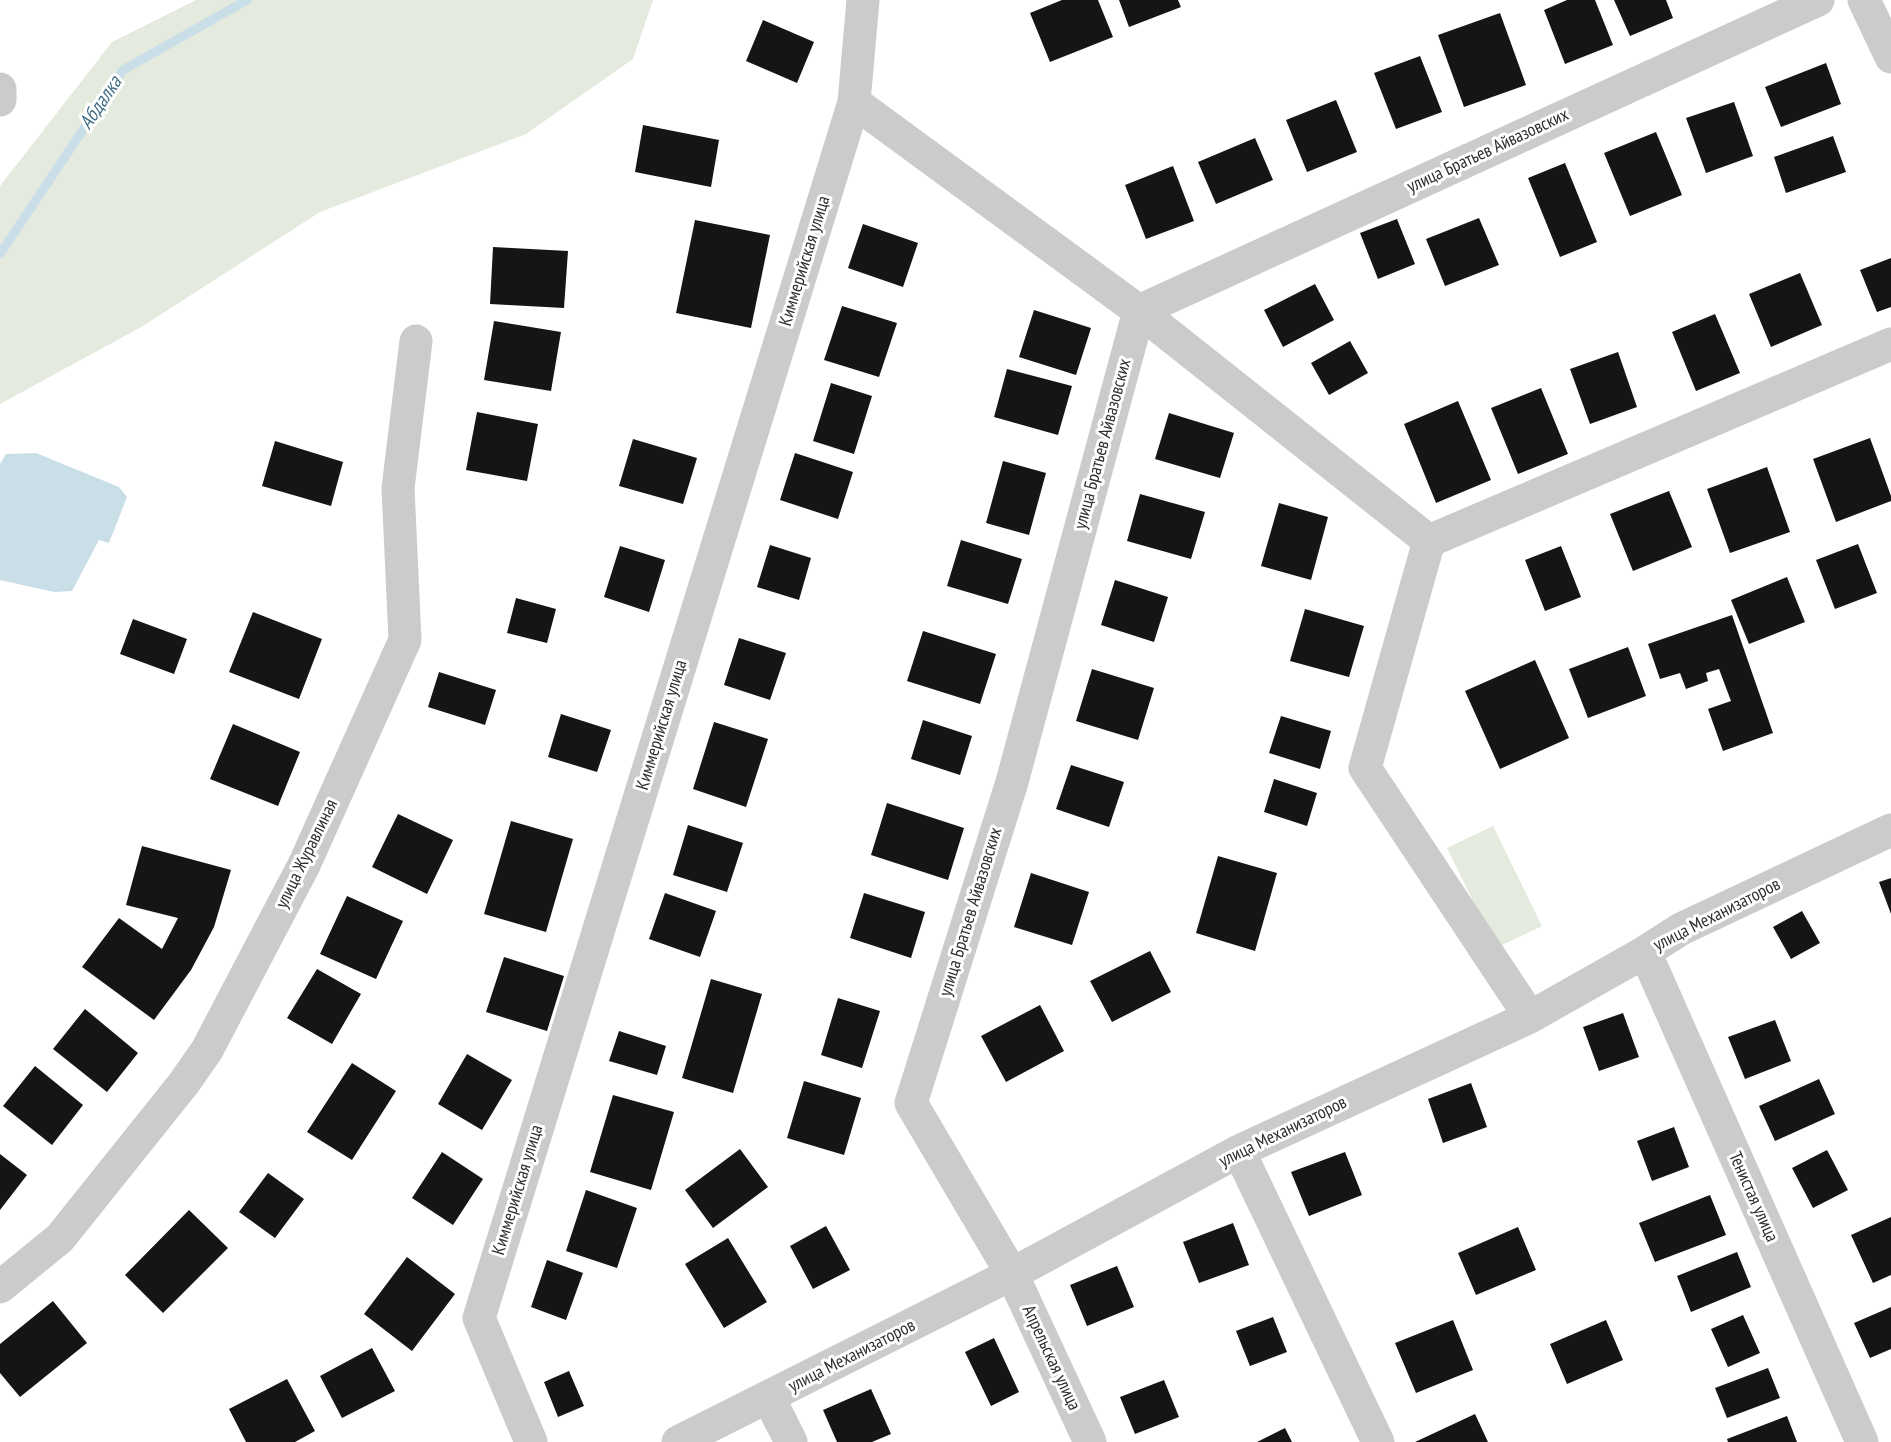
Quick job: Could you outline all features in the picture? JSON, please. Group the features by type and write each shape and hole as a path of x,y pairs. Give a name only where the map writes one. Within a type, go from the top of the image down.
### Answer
{"street":[{"name":"Киммерийская улица","path":"531,1442 478,1318 854,102 863,0"},
{"name":"улица Братьев Айвазовских","path":"1012,1274 911,1103 1012,782 1139,311 1818,0"},
{"path":"1877,13 1891,57"},
{"path":"0,89 0,100"},
{"path":"854,102 1139,311 1429,541"},
{"name":"улица Журавлиная","path":"0,1287 60,1238 184,1083 207,1050 304,865 405,640 398,488 416,341"},
{"path":"1429,541 1891,344"},
{"path":"1429,541 1365,768 1530,1017"},
{"name":"улица Механизаторов","path":"678,1442 1012,1274 1239,1151 1530,1017 1681,929 1891,830"},
{"name":"Тенистая улица","path":"1645,952 1862,1442"},
{"path":"1239,1151 1378,1442"},
{"name":"Апрельская улица","path":"1012,1274 1090,1442"},
{"path":"769,1398 790,1442"}],"shaded area":[{"path":"196,0 653,0 633,59 526,134 320,212 143,326 0,404 0,186 112,42"},
{"path":"1493,826 1542,926 1496,948 1447,848"}],"water":[{"path":"36,453 119,487 127,497 109,543 99,540 72,591 54,592 0,580 0,464 6,454"}],"building":[{"path":"1062,0 1098,0 1113,37 1050,62 1030,13"},
{"path":"1119,0 1178,0 1181,7 1129,27"},
{"path":"1567,0 1595,0 1613,45 1565,64 1544,10"},
{"path":"1614,0 1666,0 1673,18 1630,36"},
{"path":"1500,13 1526,85 1464,107 1438,35"},
{"path":"763,20 814,42 797,83 746,61"},
{"path":"1420,56 1442,112 1396,129 1374,73"},
{"path":"1826,63 1841,104 1781,127 1765,87"},
{"path":"1336,100 1357,152 1307,172 1286,120"},
{"path":"1734,102 1753,156 1706,173 1686,118"},
{"path":"643,125 719,140 711,187 635,172"},
{"path":"1656,132 1682,195 1630,216 1604,153"},
{"path":"1833,136 1846,172 1786,193 1774,157"},
{"path":"1255,138 1273,180 1216,204 1198,162"},
{"path":"1565,163 1597,242 1560,257 1528,178"},
{"path":"1173,166 1194,221 1146,239 1125,185"},
{"path":"1479,218 1499,265 1445,286 1426,239"},
{"path":"1397,219 1415,264 1378,279 1360,233"},
{"path":"695,220 770,235 751,328 676,313"},
{"path":"863,224 918,243 903,287 848,268"},
{"path":"493,247 568,251 564,308 490,304"},
{"path":"1891,258 1891,307 1877,312 1860,270"},
{"path":"1800,273 1822,325 1771,347 1749,294"},
{"path":"1315,284 1334,320 1283,347 1264,310"},
{"path":"842,306 897,323 879,377 824,360"},
{"path":"1034,310 1091,328 1076,375 1019,357"},
{"path":"1715,314 1740,373 1696,391 1672,332"},
{"path":"494,321 561,332 551,391 484,380"},
{"path":"1350,341 1368,373 1329,395 1311,363"},
{"path":"1618,352 1637,407 1590,424 1570,369"},
{"path":"1007,369 1072,386 1058,435 994,417"},
{"path":"831,383 872,396 854,454 813,441"},
{"path":"1541,388 1568,454 1518,474 1491,408"},
{"path":"1458,401 1491,480 1436,503 1404,424"},
{"path":"477,412 538,424 527,481 466,470"},
{"path":"1169,413 1234,433 1220,478 1155,459"},
{"path":"1870,438 1891,501 1836,522 1813,459"},
{"path":"633,439 697,458 683,504 619,486"},
{"path":"275,441 343,462 331,506 262,486"},
{"path":"795,453 853,472 838,519 780,500"},
{"path":"1003,461 1046,473 1029,535 986,523"},
{"path":"1767,467 1790,532 1730,553 1707,489"},
{"path":"1669,491 1692,547 1633,571 1610,514"},
{"path":"1140,494 1205,512 1191,559 1127,541"},
{"path":"1279,503 1328,517 1311,580 1261,566"},
{"path":"961,540 1022,559 1008,604 947,586"},
{"path":"1858,544 1877,593 1835,609 1816,560"},
{"path":"770,545 811,558 799,600 757,587"},
{"path":"620,546 665,560 649,612 604,597"},
{"path":"1561,546 1581,597 1545,611 1525,560"},
{"path":"1787,577 1805,622 1749,644 1731,600"},
{"path":"1115,580 1168,597 1154,642 1101,625"},
{"path":"516,598 556,609 547,643 507,633"},
{"path":"1305,609 1364,626 1349,677 1290,661"},
{"path":"253,612 322,639 299,699 229,672"},
{"path":"1732,615 1773,733 1723,751 1708,709 1731,701 1719,669 1706,673 1708,681 1686,689 1680,673 1660,679 1648,644"},
{"path":"133,619 187,639 174,674 120,654"},
{"path":"923,631 996,654 980,704 907,681"},
{"path":"739,638 786,653 770,700 724,685"},
{"path":"1628,647 1646,696 1588,718 1569,669"},
{"path":"1535,660 1569,738 1500,769 1465,691"},
{"path":"1092,669 1154,688 1138,740 1076,721"},
{"path":"439,672 496,690 485,725 428,707"},
{"path":"561,714 611,730 597,772 548,757"},
{"path":"1281,716 1331,731 1320,769 1269,753"},
{"path":"923,720 972,736 960,775 911,759"},
{"path":"714,722 768,739 746,807 693,789"},
{"path":"233,724 300,752 278,806 210,779"},
{"path":"1071,765 1124,782 1109,827 1056,809"},
{"path":"1274,779 1317,793 1307,826 1264,812"},
{"path":"887,803 964,828 948,880 871,855"},
{"path":"398,814 453,840 427,894 372,867"},
{"path":"511,821 573,839 546,932 484,914"},
{"path":"688,825 743,843 727,892 673,875"},
{"path":"142,846 231,870 214,927 191,970 154,1020 82,967 119,918 162,949 178,918 126,905"},
{"path":"1218,856 1277,873 1255,951 1196,933"},
{"path":"1031,873 1089,892 1072,945 1014,927"},
{"path":"1891,878 1891,914 1879,882"},
{"path":"665,893 716,911 700,957 649,939"},
{"path":"864,893 925,912 911,958 850,938"},
{"path":"347,896 403,921 376,979 320,954"},
{"path":"1802,911 1820,943 1791,959 1773,927"},
{"path":"1150,951 1171,992 1112,1022 1090,981"},
{"path":"504,957 564,976 547,1031 486,1012"},
{"path":"317,969 361,994 332,1044 287,1018"},
{"path":"711,979 762,994 733,1093 682,1078"},
{"path":"838,998 880,1011 862,1068 821,1055"},
{"path":"1040,1005 1064,1051 1006,1082 981,1036"},
{"path":"85,1009 138,1053 107,1092 53,1049"},
{"path":"1623,1013 1639,1057 1599,1071 1583,1027"},
{"path":"1775,1020 1791,1061 1745,1079 1728,1037"},
{"path":"619,1031 666,1046 657,1075 609,1061"},
{"path":"467,1054 512,1080 482,1130 438,1104"},
{"path":"352,1063 396,1091 352,1160 307,1132"},
{"path":"35,1066 83,1105 52,1145 3,1106"},
{"path":"1819,1079 1835,1114 1775,1141 1759,1106"},
{"path":"804,1081 861,1098 844,1155 787,1138"},
{"path":"1471,1083 1487,1127 1443,1143 1428,1099"},
{"path":"613,1095 674,1112 651,1190 590,1172"},
{"path":"1674,1127 1689,1167 1652,1181 1637,1141"},
{"path":"740,1149 768,1187 713,1228 685,1190"},
{"path":"1827,1150 1848,1190 1813,1208 1792,1168"},
{"path":"442,1152 483,1179 453,1225 412,1198"},
{"path":"1345,1152 1362,1195 1309,1216 1291,1172"},
{"path":"0,1154 27,1175 0,1210"},
{"path":"268,1173 304,1199 275,1238 239,1212"},
{"path":"586,1190 637,1208 617,1268 566,1251"},
{"path":"1710,1195 1726,1235 1655,1262 1639,1223"},
{"path":"189,1210 228,1248 163,1313 125,1275"},
{"path":"1891,1217 1891,1275 1873,1283 1851,1235"},
{"path":"1233,1223 1249,1265 1199,1283 1183,1242"},
{"path":"826,1226 850,1270 813,1289 790,1246"},
{"path":"1518,1227 1536,1270 1476,1295 1458,1253"},
{"path":"728,1238 767,1302 724,1328 685,1264"},
{"path":"1737,1252 1751,1287 1691,1312 1677,1276"},
{"path":"407,1257 455,1294 412,1351 364,1314"},
{"path":"547,1260 583,1273 566,1320 531,1307"},
{"path":"1117,1266 1134,1307 1087,1326 1070,1285"},
{"path":"53,1301 87,1343 20,1397 0,1373 0,1344"},
{"path":"1891,1307 1891,1349 1870,1358 1854,1323"},
{"path":"1743,1315 1760,1353 1728,1367 1711,1329"},
{"path":"1273,1317 1287,1352 1250,1366 1236,1331"},
{"path":"1453,1320 1473,1370 1416,1393 1395,1343"},
{"path":"1606,1320 1623,1360 1567,1384 1550,1344"},
{"path":"994,1338 1019,1392 991,1406 965,1352"},
{"path":"372,1348 395,1391 342,1418 320,1376"},
{"path":"1768,1368 1780,1398 1727,1418 1715,1388"},
{"path":"569,1371 584,1406 558,1417 544,1382"},
{"path":"287,1379 315,1431 295,1442 246,1442 229,1409"},
{"path":"1164,1380 1179,1417 1135,1434 1120,1397"},
{"path":"871,1389 891,1434 872,1442 837,1442 823,1410"},
{"path":"1475,1414 1488,1442 1415,1442"},
{"path":"1787,1416 1797,1442 1728,1442 1727,1439"},
{"path":"1285,1428 1292,1442 1257,1442"}],"waterway":[{"name":"Абдалка","path":"0,254 123,70 247,0"}]}
